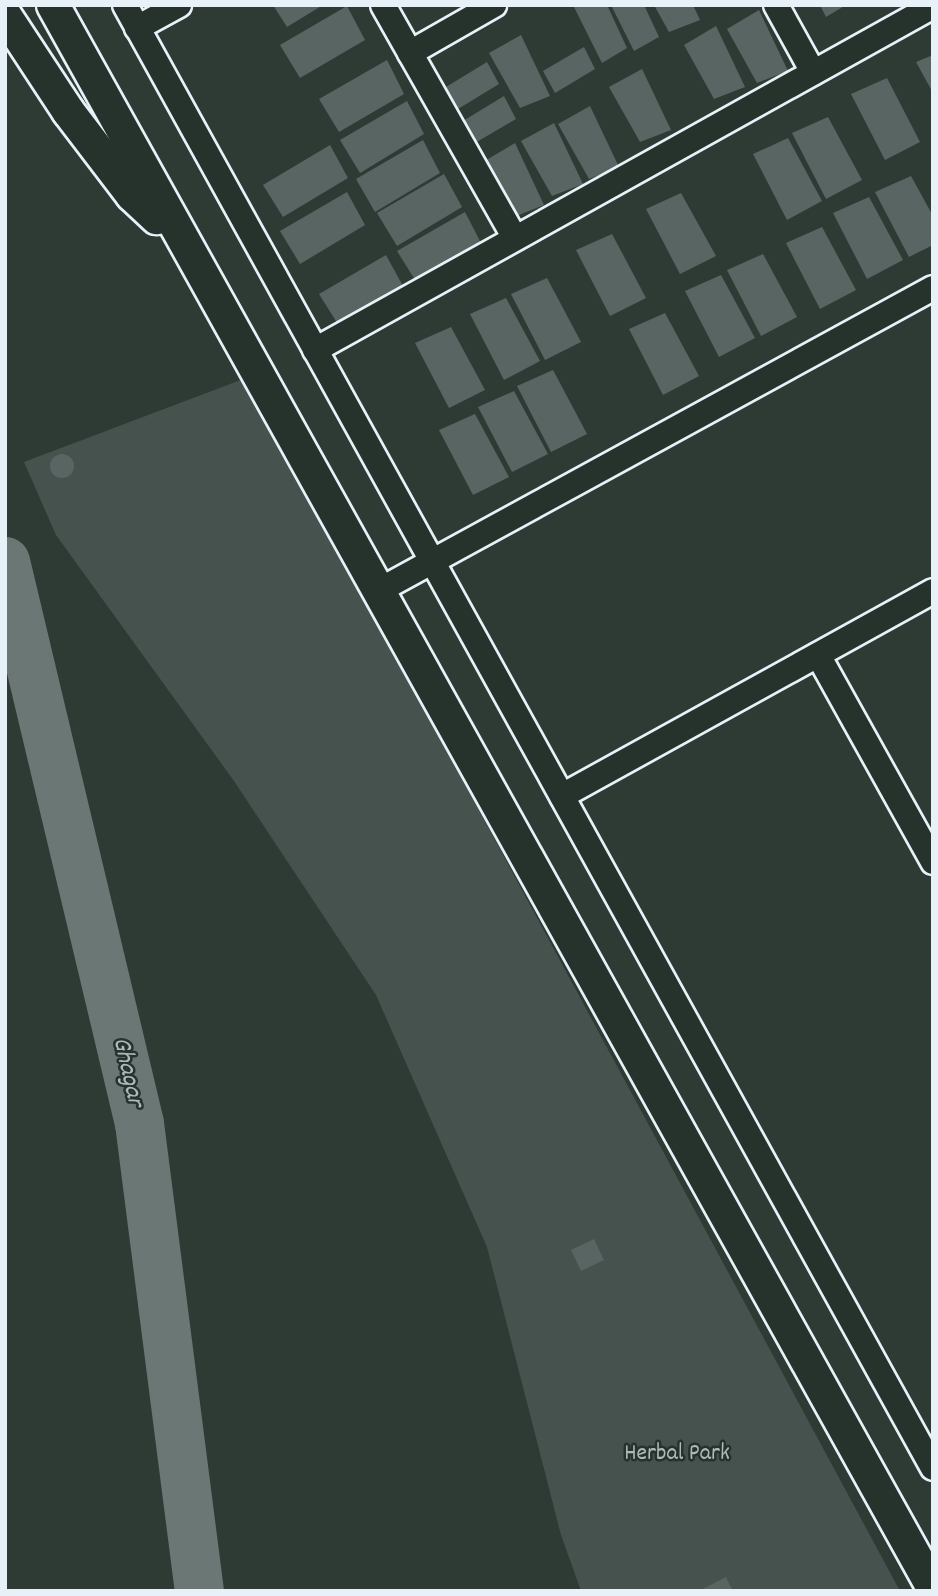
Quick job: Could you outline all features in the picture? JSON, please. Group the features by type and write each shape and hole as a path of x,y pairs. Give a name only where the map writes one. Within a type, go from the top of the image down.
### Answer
{"street":[{"path":"53,5 179,238 380,590 933,1588"},
{"path":"125,5 933,1468"},
{"path":"137,28 179,5"},
{"path":"383,5 515,238"},
{"path":"410,53 494,5"},
{"path":"776,5 813,72"},
{"path":"315,350 933,6"},
{"path":"5,15 132,195 179,238"},
{"path":"380,590 933,288"},
{"path":"562,796 933,591"},
{"path":"818,655 933,862"}],"green space":[{"name":"Herbal Park","path":"246,378 900,1591 581,1591 561,1535 487,1247 376,995 234,781 56,535 24,462"}],"building":[{"path":"273,5 323,5 287,27"},
{"path":"573,5 607,5 627,48 602,63"},
{"path":"611,5 644,5 659,37 634,51"},
{"path":"654,5 693,5 700,20 669,32"},
{"path":"820,5 846,5 826,17"},
{"path":"347,6 365,40 300,78 280,45"},
{"path":"759,10 788,71 757,83 727,29"},
{"path":"716,26 745,87 714,99 684,45"},
{"path":"521,35 550,96 520,108 489,53"},
{"path":"584,47 595,69 555,93 543,71"},
{"path":"933,55 933,93 916,62"},
{"path":"387,60 404,94 339,132 319,99"},
{"path":"487,62 499,84 458,109 446,87"},
{"path":"642,69 671,130 640,142 609,87"},
{"path":"887,78 920,142 885,160 851,94"},
{"path":"504,96 516,119 475,143 463,121"},
{"path":"407,101 424,134 360,173 340,140"},
{"path":"590,106 619,167 589,179 558,124"},
{"path":"828,117 862,180 826,199 792,133"},
{"path":"554,123 583,184 552,196 521,141"},
{"path":"788,138 822,201 787,220 753,154"},
{"path":"423,140 440,173 375,212 356,179"},
{"path":"515,143 544,205 514,217 483,162"},
{"path":"330,145 348,178 283,217 263,185"},
{"path":"444,174 462,207 397,246 377,213"},
{"path":"911,176 933,216 933,245 909,257 875,192"},
{"path":"347,192 365,225 300,264 280,231"},
{"path":"681,193 716,256 680,274 646,209"},
{"path":"869,197 903,260 867,279 833,213"},
{"path":"465,212 482,245 417,283 397,251"},
{"path":"822,227 856,290 820,309 786,243"},
{"path":"612,234 646,298 610,316 576,250"},
{"path":"763,254 797,317 761,336 727,270"},
{"path":"386,255 404,288 339,326 319,294"},
{"path":"721,275 755,338 719,357 685,291"},
{"path":"547,278 581,342 545,360 511,294"},
{"path":"506,298 540,361 504,380 470,314"},
{"path":"665,313 699,376 663,395 629,329"},
{"path":"451,327 485,390 449,408 415,343"},
{"path":"553,370 587,434 551,452 517,386"},
{"path":"514,391 548,454 512,472 478,407"},
{"path":"475,414 509,477 473,495 439,430"},
{"path":"62,454 71,457 74,466 71,475 62,478 53,475 50,466 53,457"},
{"path":"594,1239 604,1260 581,1271 571,1250"},
{"path":"726,1577 733,1591 699,1591"}],"waterway":[{"name":"Ghagar","path":"5,561 139,1123 199,1591"}]}
